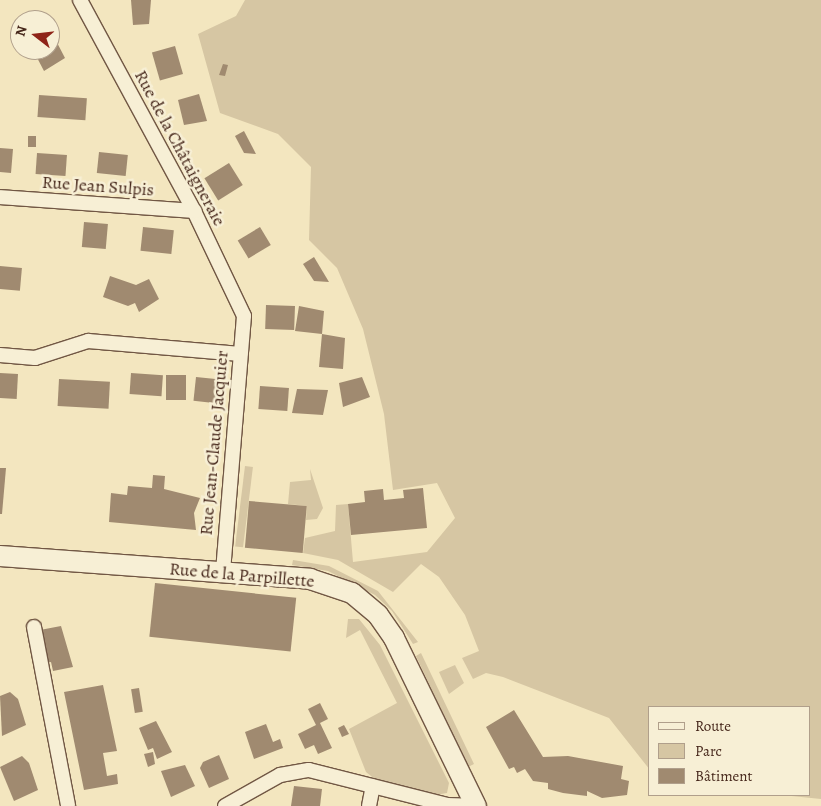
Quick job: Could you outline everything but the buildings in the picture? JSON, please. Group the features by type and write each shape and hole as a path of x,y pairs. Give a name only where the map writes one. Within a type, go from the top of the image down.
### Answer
{"street":[{"name":"Rue de la Châtaigneraie","path":"80,0 194,211 244,316"},
{"name":"Rue Jean Sulpis","path":"0,197 194,211"},
{"name":"Rue Jean-Claude Jacquier","path":"223,573 244,316"},
{"path":"0,355 35,358 88,341 240,354"},
{"name":"Rue de la Parpillette","path":"0,556 310,579 360,597 394,638 476,806"},
{"path":"34,627 68,806"},
{"path":"225,806 280,775 309,770 447,805 470,806"},
{"path":"369,806 373,786"}],"green space":[{"path":"245,0 821,0 821,799 792,796 811,796 811,706 648,706 648,767 609,718 503,677 486,673 473,679 462,658 479,651 465,615 439,577 421,564 393,592 338,560 303,553 305,538 335,531 336,505 348,504 353,562 427,552 455,518 437,483 393,490 384,414 363,329 337,268 309,240 311,167 278,134 220,113 198,34 236,16"},
{"path":"245,466 253,467 243,547 235,546"},
{"path":"310,469 323,508 317,519 306,520 307,506 288,504 290,482 311,480"},
{"path":"293,560 329,566 378,591 418,642 413,644 392,611 375,595 328,571 292,565"},
{"path":"348,619 359,619 380,645 449,783 447,793 435,795 376,780 366,772 349,729 397,703 360,630 346,638"},
{"path":"421,653 474,764 468,767 416,656"},
{"path":"455,665 464,683 449,694 439,672"}]}
